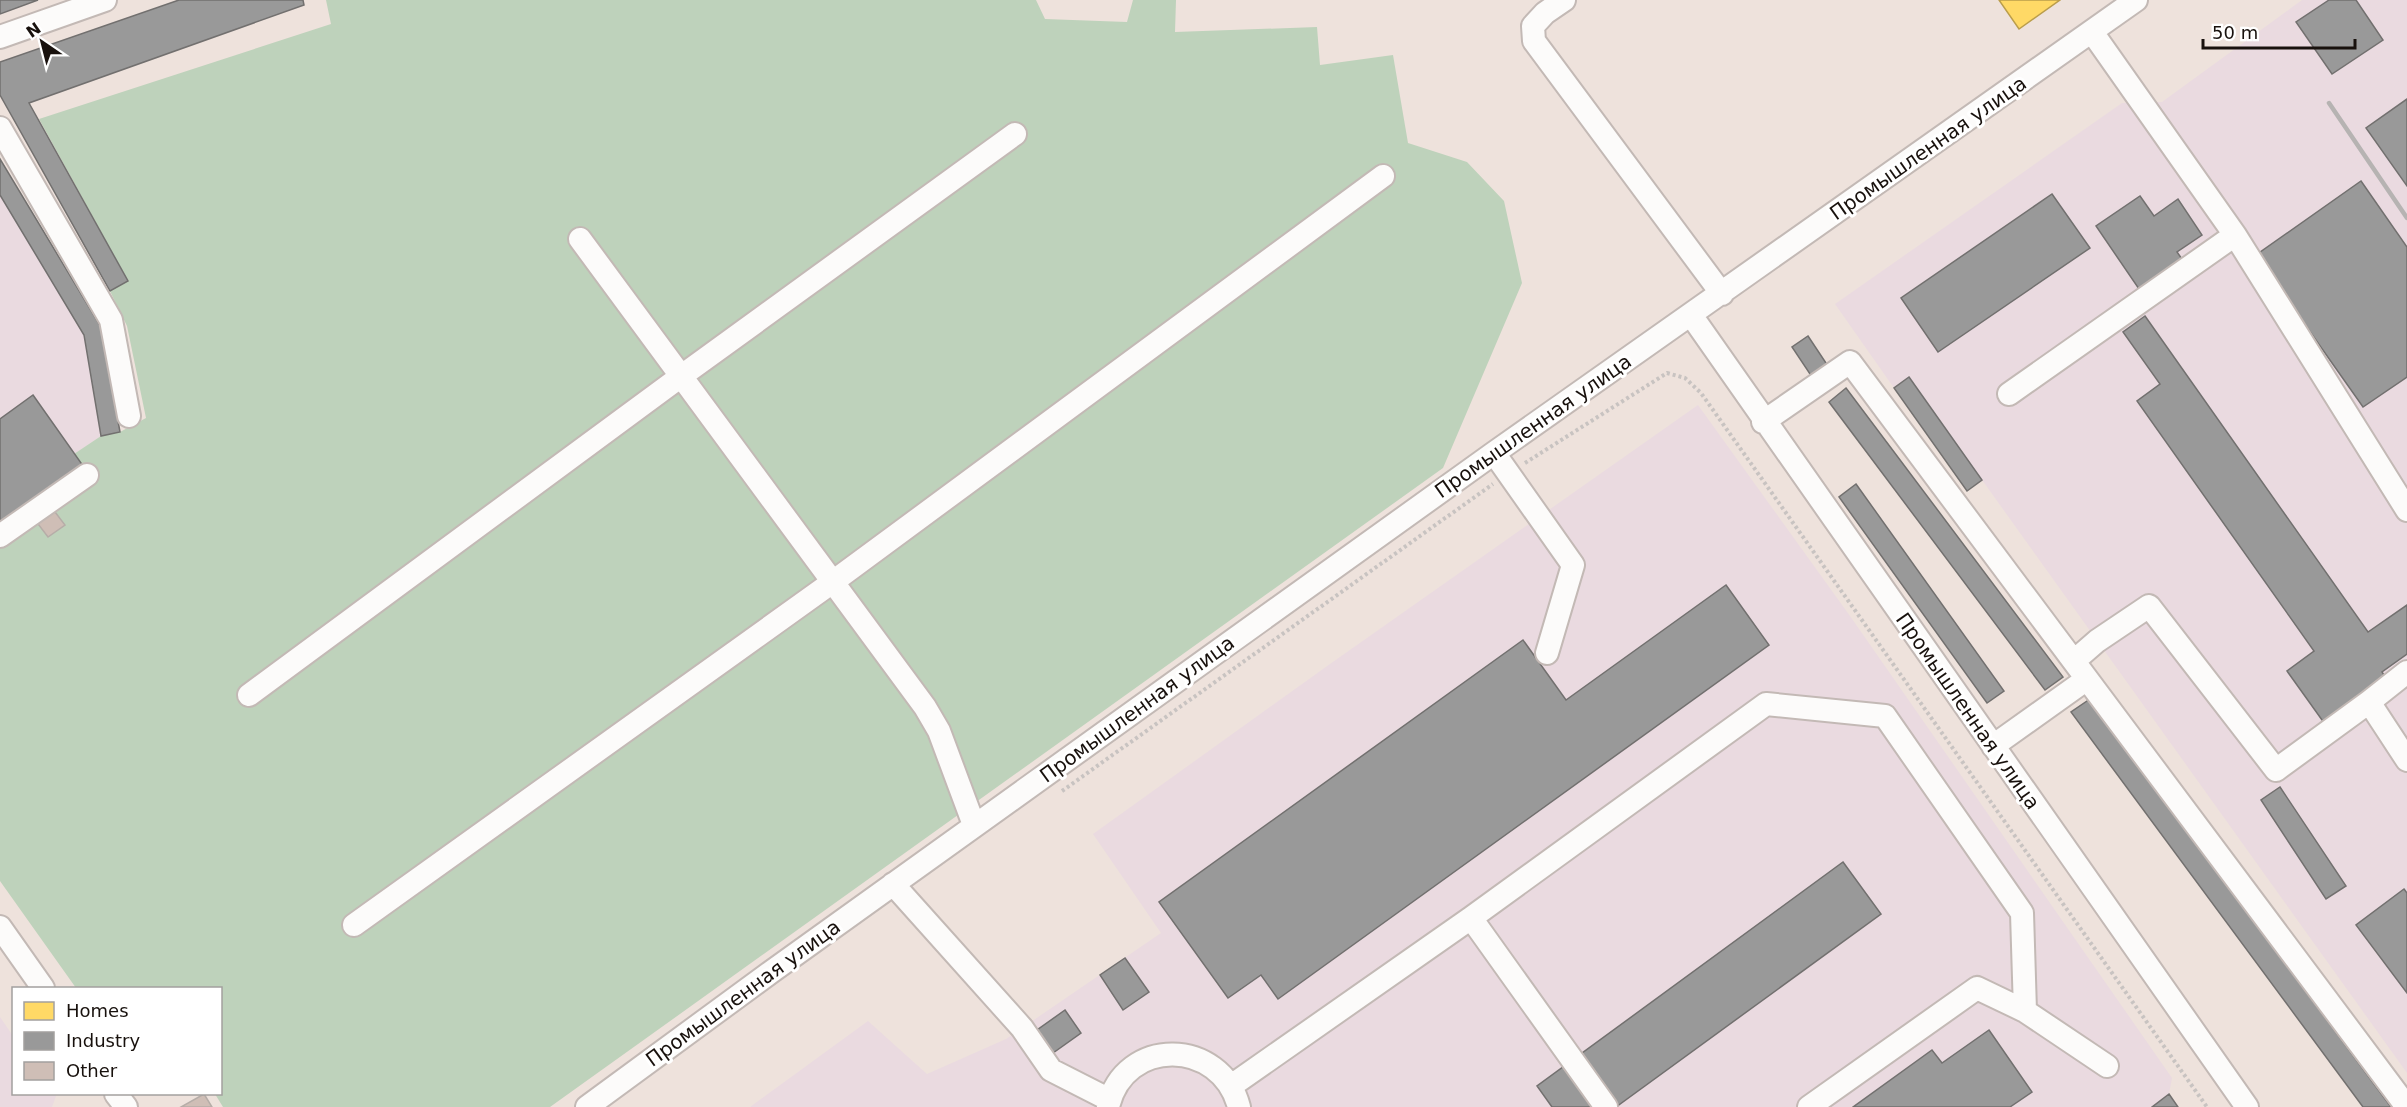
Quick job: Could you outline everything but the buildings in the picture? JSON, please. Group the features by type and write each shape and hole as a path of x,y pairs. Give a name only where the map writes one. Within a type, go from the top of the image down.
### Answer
{"street":[{"path":"0,37 105,0"},
{"path":"1564,0 1545,13 1533,26 1534,41 1722,294"},
{"name":"Промышленная улица","path":"587,1107 974,825 1494,453 2136,0"},
{"path":"2092,32 2235,235 2407,510"},
{"path":"0,128 111,320 129,416"},
{"path":"249,695 680,377 1015,134"},
{"path":"354,926 834,581 1383,177"},
{"path":"2008,394 2235,235"},
{"path":"580,239 925,707 939,731 974,825"},
{"name":"Промышленная улица","path":"1691,315 2247,1107"},
{"path":"1764,422 1850,362 2406,1107"},
{"path":"1494,453 1573,565 1547,653"},
{"path":"0,536 87,475"},
{"path":"1993,746 2080,670 2097,641 2149,606 2276,770 2407,672"},
{"path":"2368,702 2407,760"},
{"path":"1231,1086 1470,918 1766,704 1886,716 2022,913 2025,1011"},
{"path":"893,884 1022,1028 1051,1070 1109,1103 1119,1083 1132,1069 1142,1062 1166,1054 1179,1054 1203,1061 1218,1071 1231,1086 1239,1107"},
{"path":"1470,918 1606,1107"},
{"path":"0,927 42,987"},
{"path":"1809,1107 1977,988 2025,1011 2107,1066"},
{"path":"117,1095 126,1107"}],"path":[{"path":"1054,798 1509,473 1668,373 1685,378 1701,393 2207,1107"}],"shaded area":[{"path":"2302,0 2407,0 2407,1073 1909,378 1894,388 1835,304 2122,103 2162,102"},
{"path":"0,195 84,335 101,436 75,454 86,470 0,532"},
{"path":"1698,405 1850,616 2172,1078 2169,1094 2178,1107 750,1107 868,1021 927,1074 1006,1039 1161,933 1093,834"},
{"path":"0,1017 12,1035 12,1095 56,1096 52,1107 0,1107"}],"green space":[{"path":"326,0 1036,0 1045,19 1127,22 1133,0 1176,0 1175,32 1317,27 1320,65 1393,55 1408,143 1467,162 1504,201 1522,283 1443,468 550,1107 223,1107 216,1095 222,1095 222,987 75,987 0,881 0,532 86,470 74,454 101,436 120,432 146,418 127,326 110,291 128,281 39,119 331,24"}],"railway":[{"path":"2329,103 2407,218"}]}
